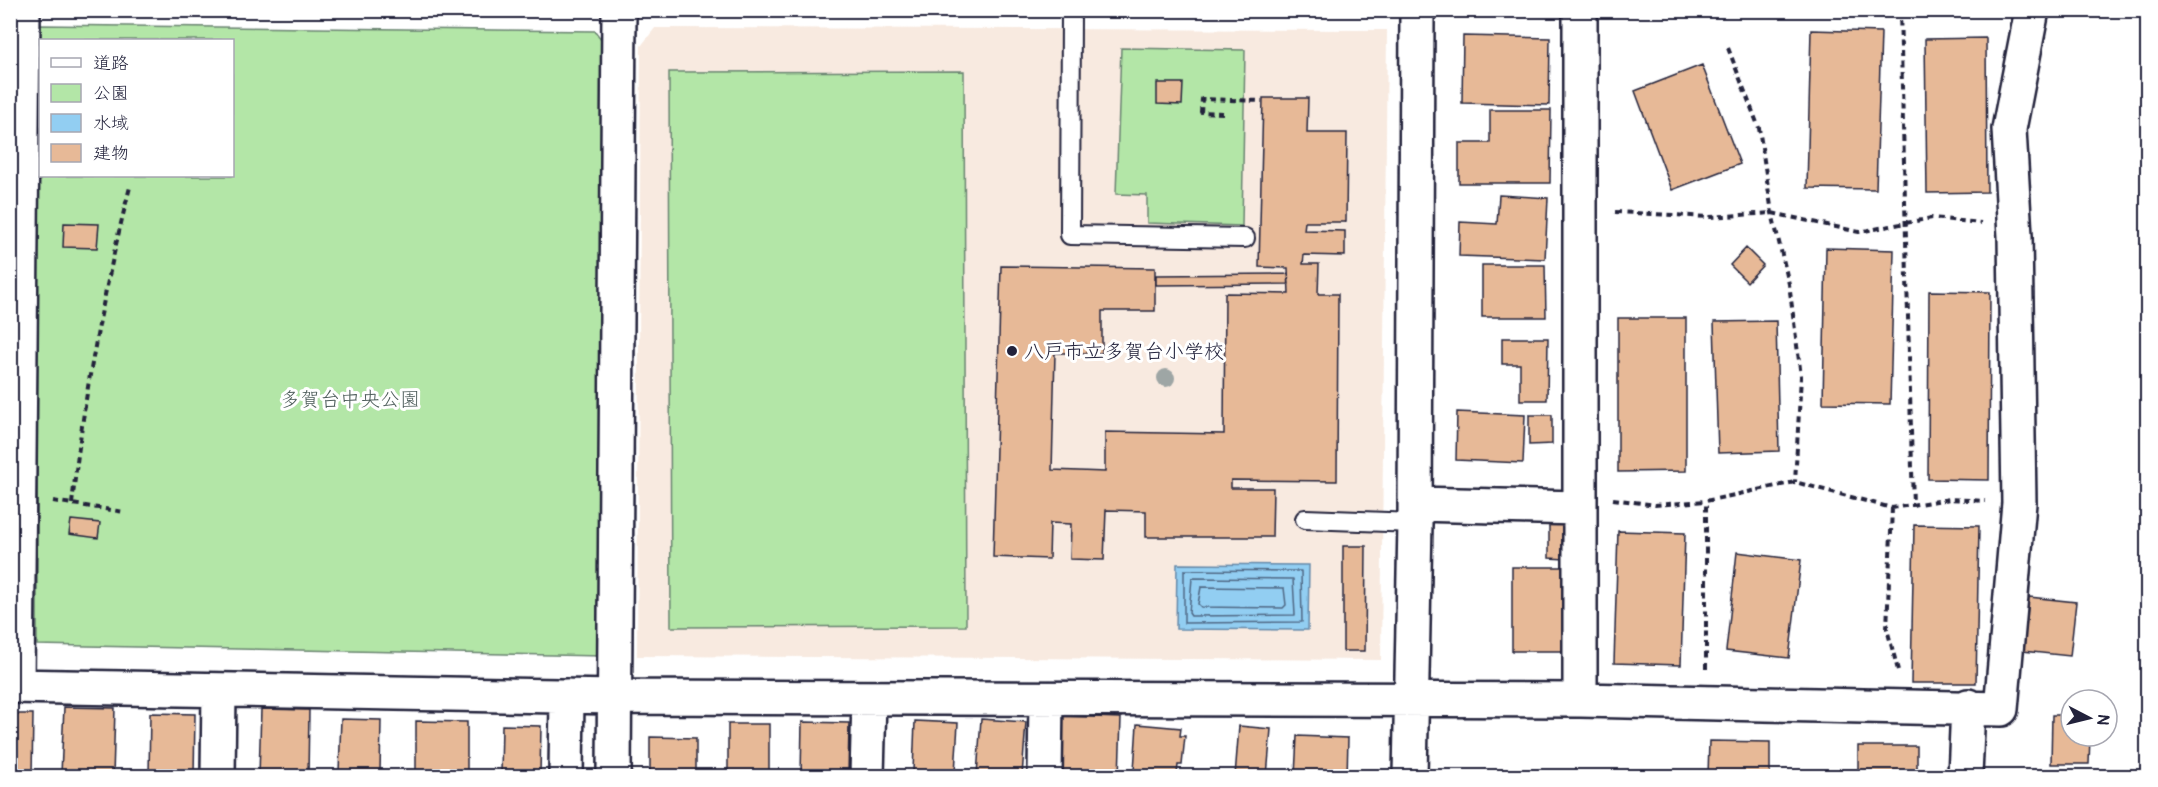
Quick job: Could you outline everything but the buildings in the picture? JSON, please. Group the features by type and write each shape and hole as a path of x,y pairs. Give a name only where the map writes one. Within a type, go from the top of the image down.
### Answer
{"street":[{"path":"22,10 19,496 14,686 615,697 1580,700 1968,706 2001,709 2019,503 2015,236 2009,129 2032,10"},
{"path":"614,777 620,10"},
{"path":"1410,777 1415,514 1417,10"},
{"path":"1580,10 1580,700"},
{"path":"1415,514 1580,501"},
{"path":"219,690 219,777"},
{"path":"566,777 567,696"},
{"path":"867,777 869,698"},
{"path":"1045,777 1046,699"},
{"path":"1965,777 1968,706"}],"lane":[{"path":"1071,10 1070,235 1245,238"},
{"path":"1305,519 1415,514"}],"path":[{"path":"1900,10 1913,507"},
{"path":"1728,48 1759,128 1772,213 1790,284 1801,376 1795,482"},
{"path":"1223,113 1201,112 1202,99 1262,101"},
{"path":"72,504 87,383 109,271 130,187"},
{"path":"1580,210 1710,217 1772,213 1859,232 1932,218 1984,224 2015,236"},
{"path":"1580,501 1655,505 1706,501 1795,482 1892,508 1913,507 1950,499 2019,503"},
{"path":"19,496 124,512"},
{"path":"1706,501 1706,703"},
{"path":"1892,508 1887,629 1908,706"}],"shaded area":[{"name":"八戸市立多賀台小学校","path":"655,28 1387,30 1381,660 637,656 641,46"}],"green space":[{"name":"多賀台中央公園","path":"38,25 595,31 607,47 602,656 37,645"},
{"path":"1121,48 1245,50 1242,226 1147,223 1147,195 1116,194"},
{"path":"964,71 966,626 671,627 669,72"}],"water":[{"path":"1177,564 1309,565 1308,630 1176,629"}],"place":[{"name":"八戸市立多賀台小学校","path":"1012,351"}]}
